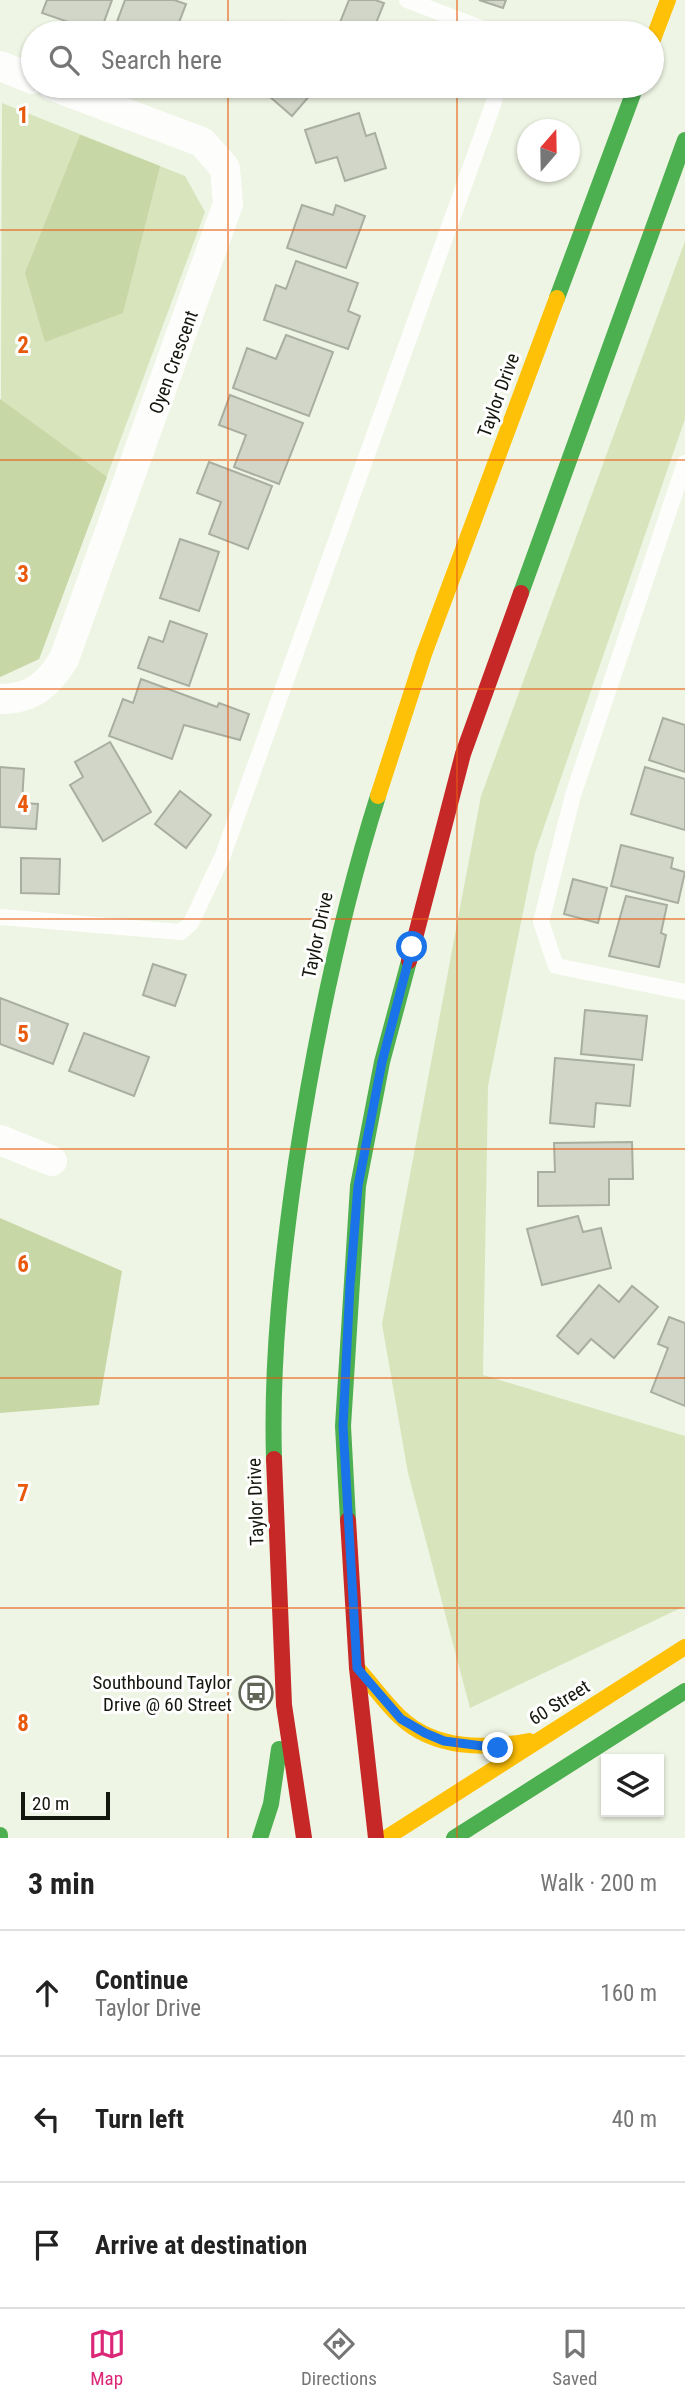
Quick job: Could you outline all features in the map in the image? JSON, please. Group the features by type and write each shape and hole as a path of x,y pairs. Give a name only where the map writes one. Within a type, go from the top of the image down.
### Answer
{"main road":[{"path":"660,21 667,0"},
{"name":"Taylor Drive","path":"304,1838 284,1705 272,1395 282,1260 313,1050 351,880 424,654 632,98"},
{"path":"376,1838 357,1668 343,1426 358,1186 382,1062 463,754 685,140"},
{"name":"60 Street","path":"386,1838 685,1647"},
{"path":"357,1668 401,1719 444,1741 498,1748 541,1738"},
{"path":"454,1838 685,1691"},
{"path":"260,1838 276,1778 284,1705"},
{"path":"500,1828 533,1789"}],"street":[{"path":"0,66 21,74"},
{"name":"Oyen Crescent","path":"0,699 19,698 40,690 64,659 228,204 225,168 202,142 85,98"},
{"path":"0,1140 52,1161"}],"lane":[{"path":"407,0 462,21"},
{"path":"0,917 181,932 191,923 225,849 496,98"},
{"path":"685,463 577,783 541,922 556,966 685,992"}],"green space":[{"path":"2,103 185,176 205,212 39,659 0,677"},
{"path":"80,135 160,166 123,313 45,342 25,273"},
{"path":"685,241 685,419 535,853 488,1086 483,1375 685,1436 685,1606 470,1708 408,1473 382,1324 481,796"},
{"path":"0,399 107,477 39,659 0,677"},
{"path":"0,1218 122,1271 99,1405 0,1413"}],"building":[{"path":"47,0 112,0 104,21 65,21 42,13"},
{"path":"125,0 174,0 186,4 180,21 117,21"},
{"path":"349,0 375,0 384,3 377,21 341,21"},
{"path":"479,0 506,0 503,8"},
{"path":"271,98 308,98 292,116"},
{"path":"359,113 366,136 375,133 386,168 345,181 337,157 316,163 305,130"},
{"path":"302,205 333,215 336,205 365,216 346,268 287,248"},
{"path":"296,261 358,283 348,311 360,316 348,349 264,320 276,285 286,289"},
{"path":"286,335 333,352 309,416 233,388 247,348 276,359"},
{"path":"230,395 303,423 279,484 234,467 246,435 219,425"},
{"path":"209,462 272,486 248,549 209,534 221,502 197,493"},
{"path":"180,539 219,552 199,611 160,598"},
{"path":"170,621 207,634 189,686 138,668 149,637 163,642"},
{"path":"141,679 217,707 219,703 249,714 240,740 184,725 172,759 109,736 123,699 133,703"},
{"path":"663,718 685,725 685,772 649,760"},
{"path":"110,742 151,812 103,841 70,785 83,777 75,762"},
{"path":"0,767 24,769 22,803 38,804 36,829 0,827"},
{"path":"645,767 685,779 685,830 631,814"},
{"path":"180,791 211,815 186,848 155,824"},
{"path":"621,845 673,858 671,868 685,872 678,903 611,886"},
{"path":"21,858 60,859 59,894 21,893"},
{"path":"573,879 607,888 598,923 564,914"},
{"path":"626,896 667,905 661,933 666,935 659,967 609,956"},
{"path":"153,964 186,975 175,1006 143,995"},
{"path":"0,998 68,1024 53,1064 0,1044"},
{"path":"585,1010 647,1016 642,1060 581,1054"},
{"path":"84,1033 149,1057 134,1096 69,1071"},
{"path":"555,1058 634,1065 630,1106 596,1103 594,1127 550,1123"},
{"path":"632,1142 633,1179 609,1179 609,1205 538,1206 538,1172 555,1172 554,1143"},
{"path":"578,1216 583,1232 601,1228 611,1268 542,1285 527,1229"},
{"path":"599,1285 619,1302 632,1286 658,1307 614,1358 591,1339 578,1354 557,1336"},
{"path":"669,1317 685,1323 685,1406 651,1392 668,1348 658,1344"}],"traffic: fast":[{"path":"557,298 632,98"},
{"path":"521,593 685,140"},
{"path":"274,1459 274,1384 279,1310 296,1163 330,978 352,886 378,796"},
{"path":"348,1520 343,1426 358,1186 382,1062 409,961"},
{"path":"454,1838 685,1691"},
{"path":"260,1838 271,1804 279,1749"}],"traffic: slow":[{"path":"660,21 668,0"},
{"path":"378,796 424,654 557,298"},
{"path":"386,1838 685,1647"},
{"path":"357,1668 400,1717 429,1736 478,1746 529,1741"}],"traffic: jam":[{"path":"409,961 463,754 521,593"},
{"path":"274,1459 284,1705 304,1838"},
{"path":"348,1520 357,1668 376,1838"}],"place":[{"name":"Southbound Taylor Drive @ 60 Street","path":"256,1693"}],"route":[{"path":"412,947 382,1062 358,1186 350,1285 343,1426 346,1522 357,1668 401,1719 425,1733 444,1741 498,1748"}]}
